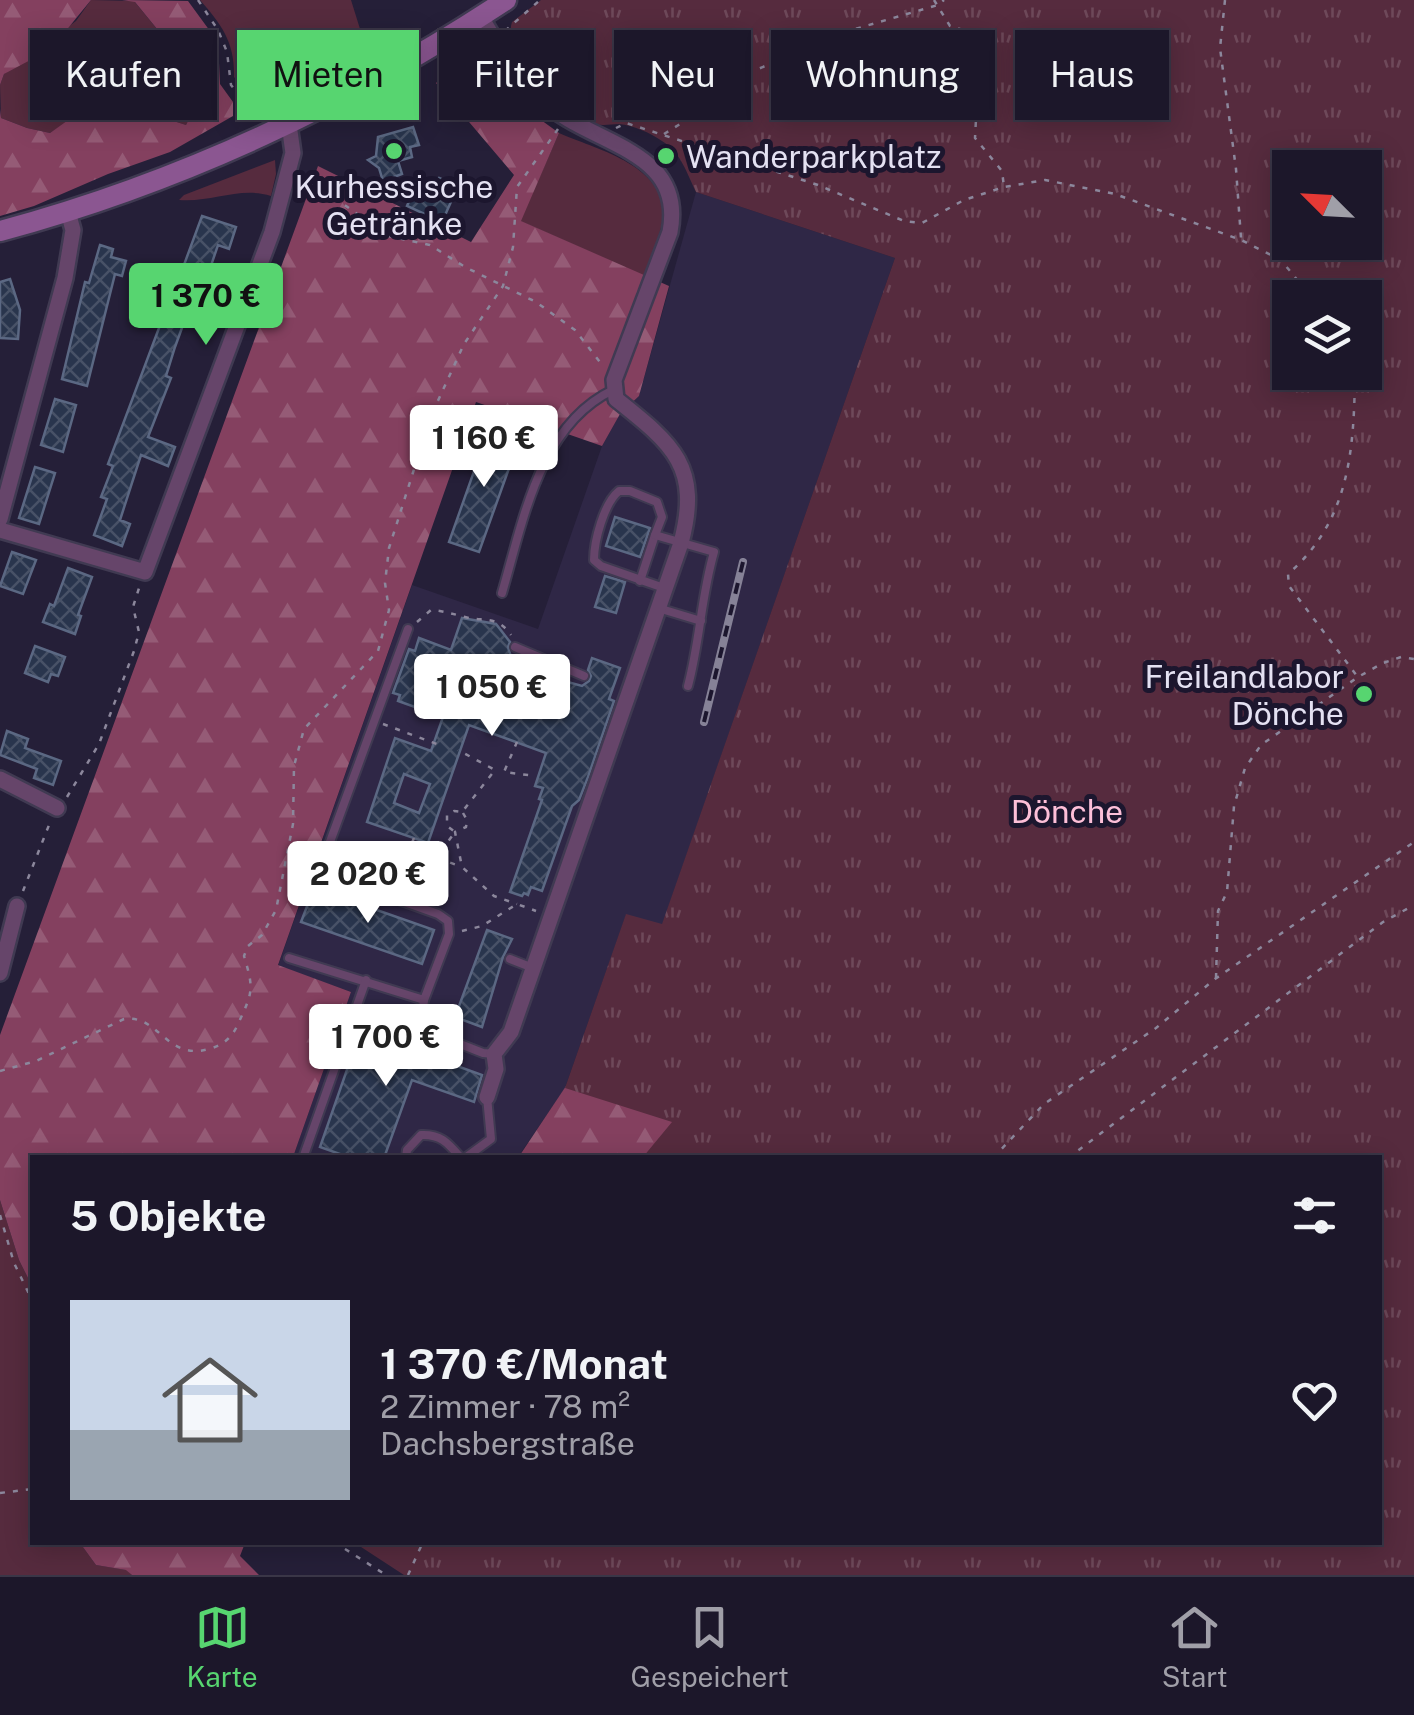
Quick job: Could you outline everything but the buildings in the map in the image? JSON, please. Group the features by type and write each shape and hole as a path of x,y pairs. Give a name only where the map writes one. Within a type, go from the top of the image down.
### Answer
{"main road":[{"path":"0,231 68,212 289,124 486,26 506,0"}],"street":[{"path":"486,26 540,100 577,127 650,164 671,191 670,232 614,385 616,400 672,449 690,492 680,543 658,608 622,692 552,916 511,1032 494,1054 496,1068 487,1097"},
{"path":"0,530 145,572 272,232 293,153 289,124"},
{"path":"0,519 65,278 73,230 68,212"},
{"path":"0,778 57,808"},
{"path":"0,973 5,933 17,906"}],"lane":[{"path":"502,593 534,489 550,456 563,432 582,410 614,385"},
{"path":"640,581 662,517 657,502 630,491 614,494 594,560 601,566 640,581 665,588"},
{"path":"655,535 714,552 701,601 701,621 688,686"},
{"path":"658,608 701,621"},
{"path":"339,878 331,871 327,850 408,629"},
{"path":"515,648 584,676"},
{"path":"318,871 448,921 449,934 424,1000 421,1024 428,1031 494,1054"},
{"path":"288,958 424,1000"},
{"path":"510,959 533,968"},
{"path":"303,1155 366,980"},
{"path":"468,1155 488,1143 493,1133 487,1097"},
{"path":"406,1155 421,1135 434,1134 460,1155"}],"path":[{"path":"198,0 227,52 227,76 266,134"},
{"path":"486,26 511,30 517,19 540,0"},
{"path":"934,0 950,26 963,30 977,45 973,70 978,82 975,138 1002,171 1004,187"},
{"path":"662,135 706,108 744,75 845,32 944,0"},
{"path":"1224,0 1220,48 1241,240"},
{"path":"612,129 626,124 818,185 904,220 922,223 964,200 1004,187 1045,180 1115,194 1241,240 1281,260 1297,280"},
{"path":"0,1071 36,1061 124,1018 145,1021 177,1048 195,1052 216,1047 230,1038 253,986 244,956 248,946 262,936 280,896 293,824 294,766 304,729 378,652 389,610 385,583 389,548 431,416 464,344 502,286 513,247 517,188 557,129 577,127"},
{"path":"289,176 318,186 388,236 430,246 536,302 575,330 614,385"},
{"path":"1355,390 1354,438 1340,502 1310,554 1288,574 1289,586 1358,677"},
{"path":"17,906 57,808 99,744 139,632 133,606 145,572"},
{"path":"408,629 431,610 448,611 471,620 487,618 505,626 526,664 516,679"},
{"path":"1216,979 1218,911 1227,892 1234,806 1245,768 1261,745 1358,677 1383,663 1402,657 1414,659"},
{"path":"375,721 442,746"},
{"path":"504,772 517,742"},
{"path":"458,750 496,770 536,776"},
{"path":"462,812 496,770"},
{"path":"462,812 454,811 447,816 446,826 454,832 462,867"},
{"path":"411,904 425,867 454,832 462,831 467,824 462,812"},
{"path":"414,838 411,845 417,848 416,863 425,867"},
{"path":"996,1155 1044,1104 1414,842"},
{"path":"437,857 462,867 494,896 552,916"},
{"path":"449,934 482,926 517,904"},
{"path":"1072,1155 1383,922 1414,905"},
{"path":"0,1215 14,1263 30,1296"},
{"path":"0,1493 30,1488"},
{"path":"339,1545 386,1575"},
{"path":"408,1575 422,1545"}],"shaded area":[{"path":"696,192 895,258 662,925 626,915 565,1088 519,1155 294,1155 351,992 278,966 412,585 538,629 602,446 620,414 639,396"}],"green space":[{"path":"0,0 91,0 67,30 30,30 30,60 4,74 0,85"},
{"path":"91,0 134,1 158,30 64,30 76,21"},
{"path":"122,0 188,1 209,30 158,30 135,2"},
{"path":"200,0 351,0 360,30 237,30 237,80 226,35"},
{"name":"Dönche","path":"541,0 1414,0 1414,1575 404,1575 358,1545 1382,1545 1382,1155 645,1155 672,1122 565,1088 626,914 662,924 895,258 696,192 679,157 662,141 630,126 587,120 594,120 594,30 511,30 512,22"},
{"path":"217,41 220,84 233,102 233,116 170,152 0,216 0,109 1,118 50,133 68,120 170,120 186,125 188,120 217,120"},
{"path":"30,55 30,120 71,120 50,133 1,118 0,85 4,74"},
{"path":"467,120 541,120 559,133 521,221 669,286 639,396 620,414 602,446 476,402 278,965 351,992 294,1155 30,1155 30,1282 0,1200 0,1035 318,166 471,242 514,175"},
{"path":"559,133 626,161 653,184 661,198 663,216 644,276 520,221"},
{"path":"275,160 271,196 248,193 179,200 184,195"},
{"path":"592,1047 751,1155 520,1155"},
{"path":"0,1200 30,1282 30,1545 81,1545 96,1565 127,1570 132,1575 0,1575"},
{"path":"81,1545 244,1545 240,1556 259,1575 132,1575 126,1570 96,1565"}],"railway":[{"path":"704,722 743,562"}],"place":[{"name":"Kurhessische Getränke","path":"394,151"},
{"name":"Wanderparkplatz","path":"666,156"},
{"name":"Freilandlabor Dönche","path":"1364,694"}]}
